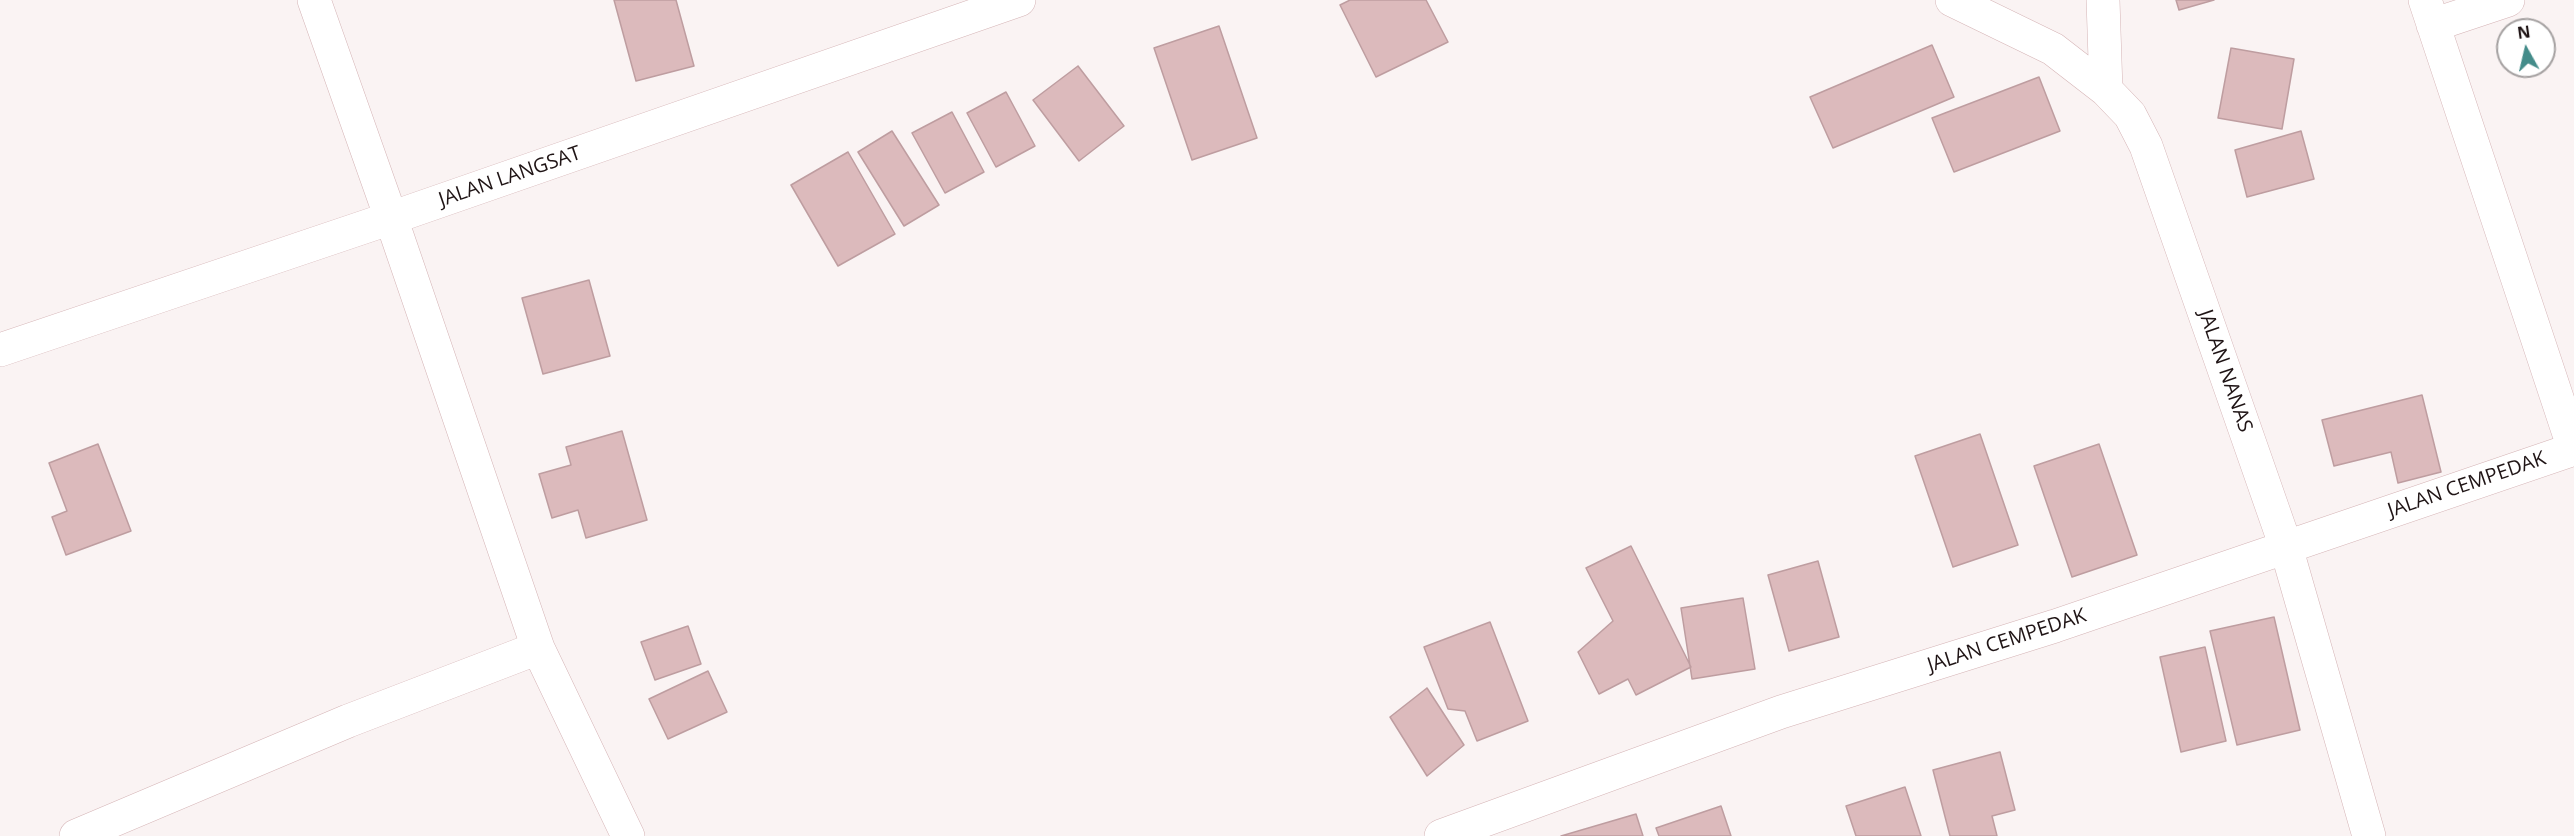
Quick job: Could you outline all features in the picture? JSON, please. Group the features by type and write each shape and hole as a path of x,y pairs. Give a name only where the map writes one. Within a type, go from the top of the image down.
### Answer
{"street":[{"path":"314,0 538,648 628,836"},
{"name":"JALAN LANGSAT","path":"0,350 391,218 1019,0"},
{"name":"JALAN NANAS","path":"1952,0 2053,49 2106,90 2130,115 2146,146 2286,547 2369,836"},
{"path":"2103,0 2106,90"},
{"path":"2508,0 2429,12 2574,449"},
{"name":"JALAN CEMPEDAK","path":"1441,836 1781,712 2055,626 2574,449"},
{"path":"76,836 348,721 538,648"}],"building":[{"path":"614,0 676,0 694,66 636,81"},
{"path":"1350,0 1426,0 1448,42 1376,77 1340,5"},
{"path":"2176,0 2214,0 2179,10"},
{"path":"1219,26 1257,138 1192,160 1154,48"},
{"path":"1932,45 1954,97 1833,148 1810,97"},
{"path":"2231,48 2294,59 2282,129 2218,118"},
{"path":"1078,66 1124,126 1079,161 1033,100"},
{"path":"2039,77 2060,131 1954,172 1932,118"},
{"path":"1006,92 1035,146 996,167 967,113"},
{"path":"952,112 984,172 945,193 912,133"},
{"path":"892,131 939,205 904,226 858,152"},
{"path":"2301,131 2314,179 2247,197 2235,150"},
{"path":"848,152 895,234 838,266 791,185"},
{"path":"589,280 610,356 543,374 522,298"},
{"path":"2422,395 2441,472 2398,483 2391,452 2334,466 2322,420"},
{"path":"622,431 647,520 586,538 578,510 552,518 539,474 571,465 566,447"},
{"path":"1980,434 2018,545 1953,567 1915,456"},
{"path":"98,444 131,531 66,555 52,517 67,511 49,463"},
{"path":"2099,444 2137,555 2072,577 2034,466"},
{"path":"1631,546 1691,667 1636,695 1628,679 1599,694 1578,652 1613,621 1586,568"},
{"path":"1818,561 1839,637 1789,651 1768,575"},
{"path":"1743,598 1755,669 1692,679 1681,608"},
{"path":"2274,617 2300,730 2237,745 2210,631"},
{"path":"1490,622 1528,721 1477,741 1465,711 1448,709 1424,647"},
{"path":"688,626 701,664 655,680 641,642"},
{"path":"2205,647 2226,741 2181,752 2160,657"},
{"path":"708,671 727,712 668,739 649,699"},
{"path":"1427,688 1464,745 1427,776 1390,717"},
{"path":"2000,752 2015,810 1992,816 1997,836 1950,836 1933,770"},
{"path":"1905,787 1921,836 1856,836 1846,806"},
{"path":"1721,806 1731,836 1659,836 1656,828"},
{"path":"1636,814 1643,836 1561,836"}]}
